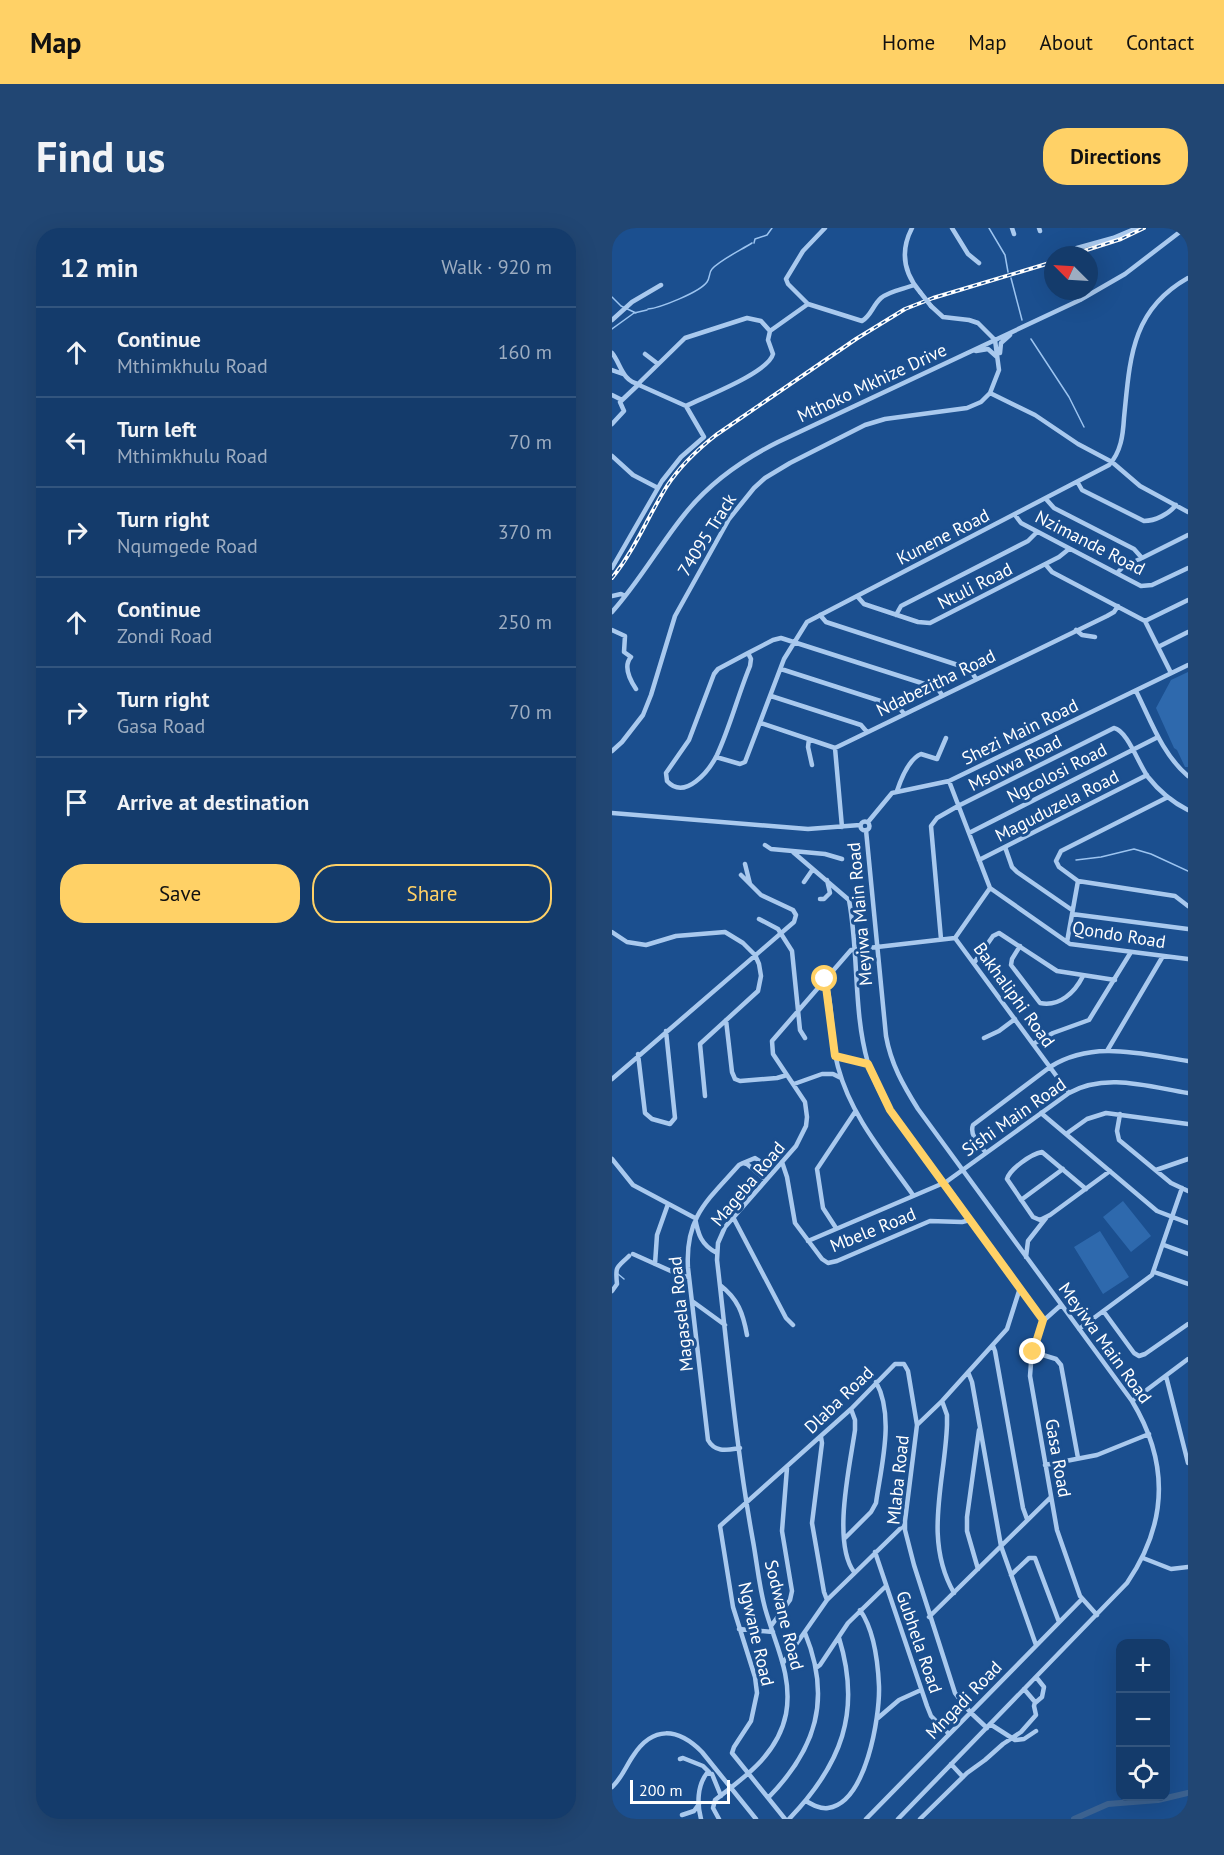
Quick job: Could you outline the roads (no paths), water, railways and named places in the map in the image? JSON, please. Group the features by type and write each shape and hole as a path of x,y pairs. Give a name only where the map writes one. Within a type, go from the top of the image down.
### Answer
{"street":[{"path":"825,228 803,251 786,279 788,284 808,304 862,321 867,318 876,303 886,295 914,285"},
{"path":"912,228 906,242 904,256 907,272 914,285 943,318 975,322 988,333 995,340 1000,365"},
{"path":"952,228 968,254 979,263"},
{"path":"1012,228 1014,234"},
{"path":"1084,246 1137,228"},
{"name":"Mthoko Mkhize Drive","path":"612,612 685,513 710,486 736,466 778,442 1080,300 1125,274 1185,228"},
{"path":"1112,462 1122,440 1130,356 1136,335 1158,301 1188,278"},
{"path":"612,320 632,302 661,285"},
{"path":"686,406 745,378 770,360 773,354 768,339 770,331 808,304"},
{"path":"612,424 624,413 620,402 685,338 747,318 758,320 770,331"},
{"path":"1017,330 1001,343 997,380 990,393 1035,415 1078,444 1112,462 1140,486 1188,512"},
{"path":"975,349 987,339 988,333"},
{"path":"964,354 988,349 999,359"},
{"path":"612,353 623,374"},
{"path":"645,354 658,364"},
{"path":"612,370 623,374 634,383 686,406 704,437 681,457 658,488 612,568"},
{"path":"616,379 623,374"},
{"name":"74095 Track","path":"612,751 643,715 675,616 729,519 754,488 783,466 865,425 885,419 967,408 981,402 990,393"},
{"path":"612,395 622,400"},
{"path":"612,456 633,475 658,488"},
{"name":"Kunene Road","path":"716,757 744,764 781,669 807,622 1103,470 1112,462"},
{"path":"1078,483 1082,490 1144,521 1151,521 1166,514 1176,505"},
{"path":"1046,499 1054,508 1134,549 1142,558"},
{"name":"Nzimande Road","path":"1015,515 1018,521 1037,532 1138,584 1148,587 1188,568"},
{"path":"896,615 901,606 1028,541 1037,532"},
{"path":"1117,573 1123,567 1188,536"},
{"name":"Ntuli Road","path":"857,596 864,604 930,623 1046,565 1070,549"},
{"path":"1046,565 1052,572 1145,621 1171,674"},
{"path":"612,596 621,594 625,596"},
{"path":"1145,621 1188,600"},
{"name":"Ndabezitha Road","path":"835,748 1111,614 1118,606"},
{"path":"820,615 826,622 970,669 976,679"},
{"path":"612,630 624,636 624,652 631,657 627,664 628,678 636,689"},
{"path":"1076,630 1082,635 1095,637"},
{"path":"1158,647 1188,632"},
{"path":"748,653 751,663 716,757 701,776 689,786 673,787 667,781 666,773 689,740 714,674 718,669 748,653 778,638 934,687 942,695"},
{"name":"Shezi Main Road","path":"897,791 949,781 1188,665"},
{"path":"781,669 896,706 901,708 904,714"},
{"path":"1136,692 1158,737 1176,765 1188,776"},
{"path":"771,696 858,724 863,726 867,732"},
{"path":"761,723 835,748 842,827"},
{"name":"Msolwa Road","path":"941,939 931,826 937,818 958,806 1114,728 1121,730 1147,775 1168,797 1188,810"},
{"name":"Ngcolosi Road","path":"969,833 1158,737"},
{"path":"809,738 808,747 812,765"},
{"path":"860,825 866,830 870,826 868,822 889,796 897,791 917,756 921,754 937,759 946,738"},
{"name":"Maguduzela Road","path":"979,860 1147,775"},
{"path":"949,781 990,888"},
{"path":"1168,797 1059,853 1056,859 1058,865 1078,881 1175,896 1188,906"},
{"path":"612,813 808,829 860,825 863,821 868,822"},
{"name":"Meyiwa Main Road","path":"866,830 886,1036 899,1079 918,1109 1132,1401 1149,1434 1157,1464 1159,1492 1155,1527 1143,1558 1127,1583 899,1818"},
{"path":"765,845 771,849 825,854 842,859"},
{"path":"1005,847 1012,867 1017,872 1072,912 1188,929"},
{"path":"793,852 849,900 863,1039 868,1064 890,1110 1043,1320 1061,1305"},
{"path":"745,864 751,886"},
{"path":"804,882 813,869"},
{"path":"612,1079 638,1054 794,922 795,913 760,895 741,875"},
{"path":"820,898 824,899 830,893 826,880"},
{"path":"1067,942 1078,881"},
{"name":"Bakhaliphi Road","path":"990,888 955,938 1069,1093"},
{"name":"Qondo Road","path":"990,888 1074,945 1188,959"},
{"path":"759,919 778,929 792,951 800,1029 806,1038"},
{"path":"612,932 627,942 646,945 672,937 725,932 755,955 760,967 760,988 699,1044 705,1096"},
{"path":"974,963 996,933 1004,934 1057,971 1115,980"},
{"path":"854,949 955,938"},
{"path":"1020,946 1011,965 1040,1003 1046,1004 1070,995 1083,976"},
{"name":"Mageba Road","path":"746,1502 720,1285 717,1253 720,1236 733,1217 800,1141 806,1126 805,1102 773,1054 772,1041 798,1009 854,949"},
{"path":"1034,1044 1053,1033 1087,1022 1131,952"},
{"path":"1107,1051 1163,956"},
{"path":"825,979 835,1056 855,1112 913,1195"},
{"path":"984,1038 988,1033 1015,1019"},
{"path":"726,1020 732,1072 735,1079 740,1081 787,1075"},
{"path":"638,1054 645,1113 652,1119 672,1123 675,1118 666,1031"},
{"path":"986,1153 973,1136 971,1131 973,1125 1050,1067 1081,1054 1107,1051 1188,1061"},
{"path":"835,1056 868,1064"},
{"path":"794,1084 822,1074 832,1074 842,1078"},
{"name":"Sishi Main Road","path":"808,1241 943,1184 1069,1093 1088,1085 1106,1082 1188,1093"},
{"path":"836,1228 823,1208 817,1169 855,1112"},
{"path":"1041,1113 1157,1211 1188,1223"},
{"path":"1066,1134 1094,1115 1106,1113 1188,1124"},
{"path":"1120,1114 1117,1131 1119,1140 1171,1183 1188,1191"},
{"path":"1046,1218 1035,1219 1008,1183 1007,1176 1036,1153 1042,1152 1086,1189"},
{"path":"741,1164 755,1158 764,1164"},
{"path":"612,1159 633,1185 695,1218 695,1228 703,1243 717,1253"},
{"path":"1156,1170 1188,1159"},
{"name":"Mbele Road","path":"782,1162 795,1223 822,1259 830,1263 930,1221 970,1220"},
{"path":"741,1164 747,1164 766,1180"},
{"name":"Magasela Road","path":"740,1448 720,1450 709,1443 689,1277 687,1242 695,1218 706,1201 741,1164"},
{"path":"1021,1200 1063,1169"},
{"path":"1026,1257 1028,1241 1046,1218 1110,1171"},
{"path":"1079,1329 1154,1272 1182,1188"},
{"path":"656,1264 657,1235 668,1204"},
{"path":"733,1217 786,1318 793,1325"},
{"path":"1164,1245 1188,1254"},
{"path":"612,1291 617,1284 616,1271 619,1264 631,1255 689,1277"},
{"path":"1154,1272 1188,1284"},
{"path":"720,1285 734,1297 740,1307 747,1335"},
{"name":"Mlaba Road","path":"1011,1738 988,1726 970,1712 955,1693 929,1617 904,1525 917,1425 993,1346 1009,1325 1020,1288"},
{"path":"692,1300 725,1325"},
{"path":"1104,1312 1134,1353 1139,1356 1188,1324"},
{"name":"Gasa Road","path":"1043,1320 1033,1352 1030,1376 1051,1497 1061,1542 1082,1599 1097,1615"},
{"path":"993,1346 1023,1508 1027,1519"},
{"path":"1033,1352 1056,1359 1061,1365 1078,1458"},
{"path":"1132,1401 1188,1359"},
{"name":"Dlaba Road","path":"746,1502 851,1410 895,1364 901,1363 906,1366 917,1425"},
{"path":"968,1372 972,1382 1001,1546 1036,1645"},
{"path":"1166,1376 1188,1463"},
{"path":"845,1538 871,1512 876,1503 886,1425 881,1392 876,1382"},
{"path":"942,1401 948,1425 936,1526 941,1556 954,1593"},
{"path":"851,1410 856,1424 843,1520 849,1565 854,1572"},
{"path":"978,1569 967,1531 967,1517 975,1449 980,1427"},
{"path":"1045,1464 1103,1453 1149,1434"},
{"path":"820,1437 822,1443 812,1531 827,1600"},
{"path":"975,1449 984,1449"},
{"path":"739,1629 772,1629 790,1600 792,1591 782,1531 787,1468"},
{"path":"929,1617 1051,1497"},
{"name":"Ngwane Road","path":"746,1502 724,1520 719,1529 739,1629 755,1677 757,1693 752,1721 732,1753 748,1774"},
{"name":"Sodwane Road","path":"721,1796 748,1774 769,1752 783,1724 788,1689 783,1664 762,1595 746,1502"},
{"path":"783,1664 827,1600 904,1525"},
{"name":"Gubhela Road","path":"875,1552 931,1716 949,1734"},
{"path":"1011,1575 1029,1558 1035,1558 1059,1622"},
{"path":"1143,1558 1168,1569 1188,1567"},
{"path":"816,1668 848,1623 886,1586"},
{"name":"Mngadi Road","path":"866,1819 1082,1599"},
{"path":"806,1801 815,1806 827,1808 836,1805 848,1796 863,1769 873,1741 878,1718 879,1688 874,1648 864,1615 860,1610"},
{"path":"768,1798 792,1771 808,1743 817,1708 816,1668 805,1633"},
{"path":"748,1774 787,1819 818,1786 831,1765 844,1727 848,1706 848,1678 839,1638"},
{"path":"920,1819 963,1777 1021,1732 1035,1718 1034,1706 1042,1697 1044,1688 1036,1677"},
{"path":"1024,1689 1035,1703"},
{"path":"878,1718 899,1700 921,1690"},
{"path":"1011,1738 1024,1739 1036,1731"},
{"path":"612,1787 645,1741 652,1736 668,1733 679,1735 692,1743 756,1819"},
{"path":"680,1759 683,1758 703,1766 714,1778 721,1796 713,1805 719,1819"},
{"path":"951,1764 963,1777"},
{"path":"701,1819 699,1804 704,1777 709,1772"},
{"path":"682,1815 694,1811 699,1804"}],"waterway":[{"path":"754,243 755,239 767,235 772,228"},
{"path":"989,228 1005,255 1008,272"},
{"path":"648,309 670,303 697,290 707,282 711,270 752,243"},
{"path":"1011,278 1022,320"},
{"path":"612,297 621,306 636,313"},
{"path":"612,329 634,313 647,310"},
{"path":"1031,339 1069,397 1084,427"},
{"path":"1076,860 1134,849 1188,871"},
{"path":"618,1274 624,1279"},
{"path":"1074,1819 1108,1804 1158,1800 1188,1793"}],"railway":[{"path":"1098,246 1144,228"},
{"path":"612,578 628,556 672,479 689,459 716,435 856,339 905,309 933,298 1044,265"}]}
